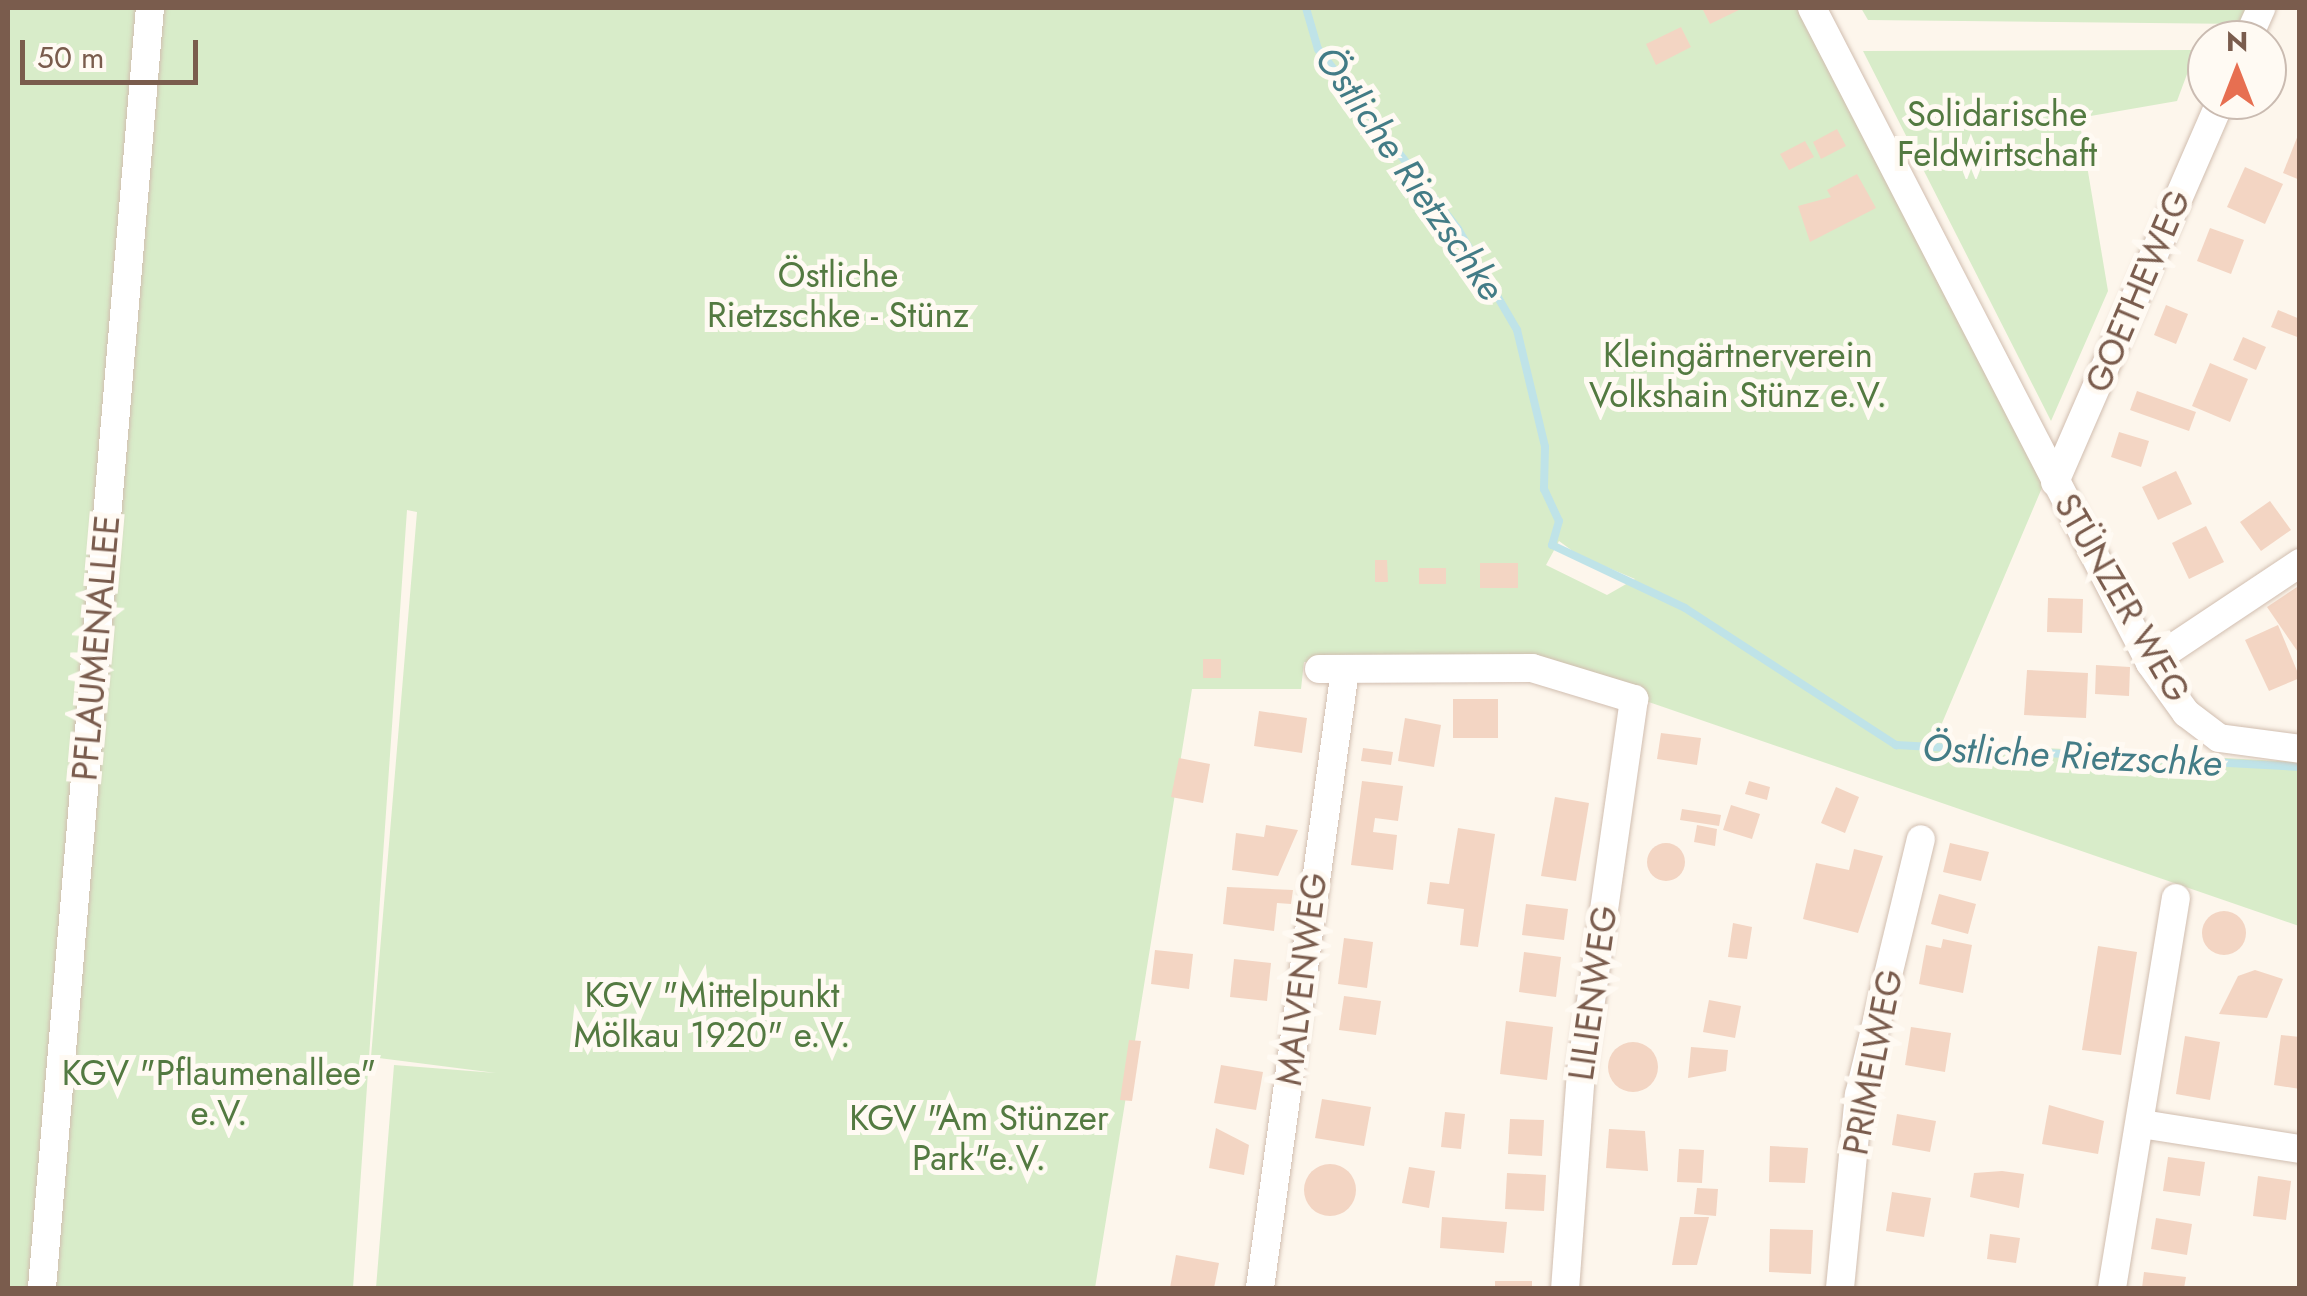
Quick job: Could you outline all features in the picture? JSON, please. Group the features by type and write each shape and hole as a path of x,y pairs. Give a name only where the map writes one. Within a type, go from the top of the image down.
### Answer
{"street":[{"name":"PFLAUMENALLEE","path":"42,1288 150,8"},
{"name":"STÜNZER WEG","path":"1812,8 2150,662 2186,713 2219,738 2300,749"},
{"name":"GOETHEWEG","path":"2056,482 2212,120"},
{"path":"2150,662 2300,562"},
{"name":"MALVENWEG","path":"1260,1288 1332,669 1532,668 1634,699"},
{"name":"LILIENWEG","path":"1565,1288 1581,1072 1634,699"},
{"name":"PRIMELWEG","path":"1840,1288 1859,1095 1921,839"},
{"path":"2112,1288 2142,1124 2176,898"},
{"path":"2142,1124 2300,1149"}],"green space":[{"name":"Östliche Rietzschke - Stünz","path":"8,8 1797,8 2047,476 1934,742 2299,762 2299,926 1524,659 1304,662 1301,689 1192,689 1095,1288 376,1288 394,1065 496,1073 371,1057 417,512 407,510 353,1288 8,1288","holes":["1559,541 1578,555 1635,579 1607,595 1546,565"]},
{"path":"1861,8 2251,8 2246,20 2187,20 2187,23 1868,20"},
{"name":"Solidarische Feldwirtschaft","path":"2187,50 2187,74 2177,101 2079,118 2108,291 2051,421 1863,51"}],"building":[{"path":"1702,8 1743,8 1710,24"},
{"path":"1681,27 1691,47 1656,65 1646,44"},
{"path":"1837,129 1846,146 1821,159 1813,142"},
{"path":"2300,130 2300,180 2283,173"},
{"path":"1805,141 1814,157 1789,170 1780,154"},
{"path":"2245,167 2283,184 2265,224 2227,207"},
{"path":"1857,174 1876,208 1810,242 1798,206 1831,197 1827,190"},
{"path":"2210,228 2244,240 2231,274 2197,261"},
{"path":"2166,305 2188,314 2176,344 2154,335"},
{"path":"2278,310 2300,319 2300,338 2271,327"},
{"path":"2243,337 2266,347 2256,370 2233,360"},
{"path":"2210,363 2248,379 2230,422 2192,406"},
{"path":"2137,391 2196,412 2189,431 2130,410"},
{"path":"2119,432 2149,441 2141,467 2111,457"},
{"path":"2176,471 2192,504 2158,520 2142,487"},
{"path":"2270,501 2291,530 2261,551 2240,522"},
{"path":"2206,526 2224,562 2189,579 2172,543"},
{"path":"1375,560 1387,560 1388,582 1375,582"},
{"path":"1480,563 1518,563 1518,588 1480,588"},
{"path":"1419,568 1446,568 1446,584 1419,584"},
{"path":"2300,585 2300,655 2267,607"},
{"path":"2048,598 2083,599 2082,633 2047,632"},
{"path":"2278,625 2300,678 2269,691 2245,640"},
{"path":"1203,659 1221,659 1221,678 1203,678"},
{"path":"2096,665 2130,667 2129,696 2095,694"},
{"path":"2027,670 2088,673 2086,718 2024,715"},
{"path":"1453,699 1498,699 1498,738 1453,738"},
{"path":"1259,711 1307,718 1302,753 1254,746"},
{"path":"1405,718 1441,725 1434,767 1398,761"},
{"path":"1661,733 1701,738 1697,765 1657,759"},
{"path":"1363,748 1393,752 1391,765 1361,761"},
{"path":"1179,758 1210,764 1203,803 1171,797"},
{"path":"1362,781 1403,786 1398,821 1375,818 1373,832 1397,835 1393,870 1351,865"},
{"path":"1749,781 1770,787 1767,800 1745,794"},
{"path":"1836,787 1859,797 1845,833 1821,823"},
{"path":"1555,797 1589,803 1576,881 1541,876"},
{"path":"1731,805 1760,814 1752,839 1723,830"},
{"path":"1682,809 1721,815 1719,826 1680,820"},
{"path":"1266,825 1298,830 1278,876 1232,870 1236,833 1264,837"},
{"path":"1697,825 1717,829 1715,846 1694,842"},
{"path":"1458,828 1495,834 1478,947 1460,945 1464,909 1427,904 1430,882 1449,884"},
{"path":"1666,843 1680,848 1685,862 1680,876 1666,881 1652,876 1647,862 1652,848"},
{"path":"1950,843 1989,852 1981,881 1943,872"},
{"path":"1854,849 1883,856 1858,933 1803,919 1816,863 1849,870"},
{"path":"1227,887 1293,890 1291,904 1277,903 1274,931 1223,924"},
{"path":"1939,894 1976,904 1968,934 1931,924"},
{"path":"1526,904 1568,909 1564,940 1522,935"},
{"path":"2224,911 2240,917 2246,933 2240,949 2224,955 2208,949 2202,933 2208,917"},
{"path":"1733,923 1752,927 1747,959 1728,957"},
{"path":"1344,938 1373,942 1367,988 1338,984"},
{"path":"1943,939 1972,945 1963,993 1919,984 1926,945 1941,948"},
{"path":"2098,946 2137,952 2121,1055 2082,1050"},
{"path":"1155,950 1193,954 1189,989 1151,984"},
{"path":"1524,952 1561,957 1556,997 1519,992"},
{"path":"1234,959 1271,963 1267,1001 1230,997"},
{"path":"2255,970 2283,979 2267,1018 2219,1014 2238,976"},
{"path":"1344,996 1381,1001 1376,1035 1339,1030"},
{"path":"1709,1000 1741,1006 1735,1038 1703,1032"},
{"path":"1506,1021 1553,1027 1547,1080 1500,1074"},
{"path":"1911,1027 1951,1033 1945,1072 1905,1065"},
{"path":"2281,1035 2300,1037 2300,1089 2274,1085"},
{"path":"2185,1036 2220,1042 2210,1100 2176,1094"},
{"path":"1129,1040 1141,1041 1132,1101 1120,1100"},
{"path":"1633,1042 1651,1049 1658,1067 1651,1085 1633,1092 1615,1085 1608,1067 1615,1049"},
{"path":"1691,1047 1728,1050 1726,1071 1688,1078"},
{"path":"1221,1065 1263,1072 1256,1110 1214,1103"},
{"path":"1322,1099 1371,1107 1364,1146 1315,1138"},
{"path":"2049,1105 2104,1121 2098,1154 2042,1144"},
{"path":"1445,1112 1465,1114 1461,1149 1441,1147"},
{"path":"1897,1114 1936,1121 1930,1152 1892,1145"},
{"path":"1510,1119 1544,1120 1542,1156 1508,1154"},
{"path":"1216,1128 1249,1145 1244,1175 1209,1168"},
{"path":"1609,1129 1645,1131 1648,1171 1606,1168"},
{"path":"1770,1146 1808,1148 1805,1183 1769,1182"},
{"path":"1679,1149 1704,1150 1702,1183 1677,1182"},
{"path":"2168,1157 2205,1162 2200,1196 2163,1191"},
{"path":"1330,1164 1348,1172 1356,1190 1348,1208 1330,1216 1312,1208 1304,1190 1312,1172"},
{"path":"1409,1167 1435,1171 1429,1208 1402,1203"},
{"path":"1507,1173 1546,1175 1544,1211 1505,1209"},
{"path":"1974,1173 2024,1174 2019,1208 1970,1197"},
{"path":"2258,1176 2291,1181 2286,1220 2253,1216"},
{"path":"1697,1188 1718,1189 1716,1216 1694,1214"},
{"path":"1892,1192 1931,1198 1924,1237 1886,1231"},
{"path":"1442,1217 1507,1222 1504,1253 1440,1248"},
{"path":"1680,1217 1709,1217 1697,1265 1672,1265"},
{"path":"2156,1218 2192,1224 2187,1255 2151,1249"},
{"path":"1770,1229 1813,1230 1811,1274 1769,1272"},
{"path":"1990,1234 2020,1238 2016,1263 1987,1259"},
{"path":"1176,1255 1219,1263 1214,1288 1170,1288"},
{"path":"2144,1272 2186,1277 2184,1288 2142,1288"},
{"path":"1495,1281 1532,1281 1532,1288 1495,1288"}],"waterway":[{"name":"Östliche Rietzschke","path":"1306,8 1318,49 1458,229 1517,330 1545,447 1544,489 1559,521 1552,545 1685,608 1896,745 2300,767"}],"park label":[{"name":"Kleingärtnerverein Volkshain Stünz e.V.","path":"1738,375"},
{"name":"KGV \"Mittelpunkt Mölkau 1920\" e.V.","path":"712,1015"},
{"name":"KGV \"Pflaumenallee\" e.V.","path":"219,1093"},
{"name":"KGV \"Am Stünzer Park\"e.V.","path":"979,1138"}]}
